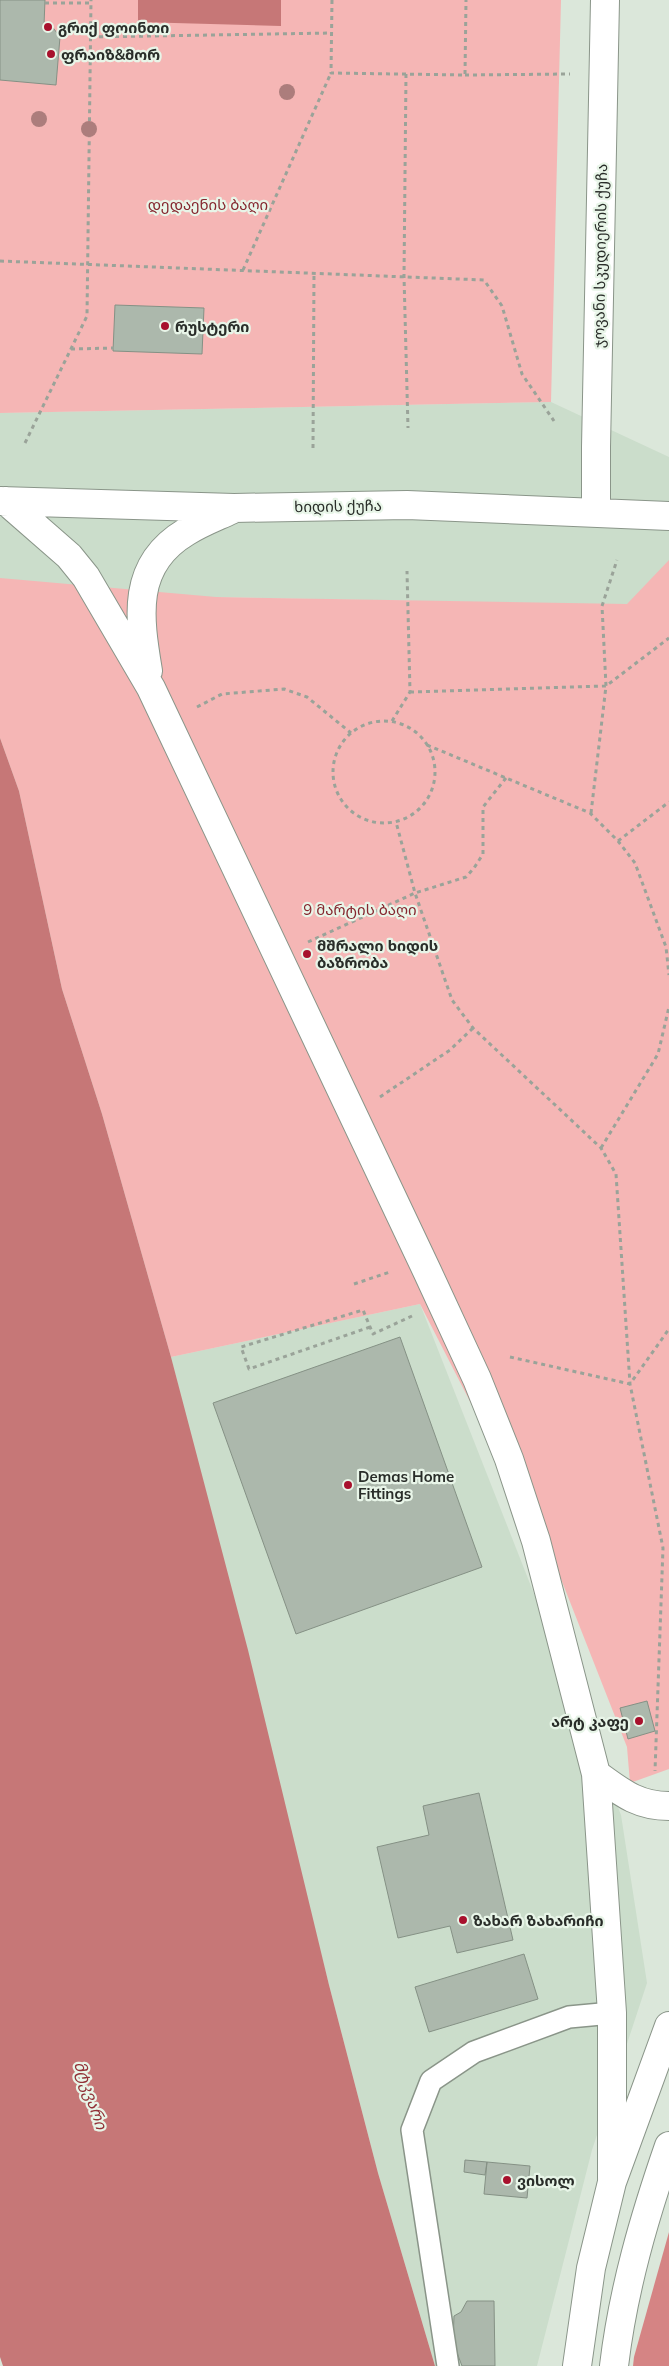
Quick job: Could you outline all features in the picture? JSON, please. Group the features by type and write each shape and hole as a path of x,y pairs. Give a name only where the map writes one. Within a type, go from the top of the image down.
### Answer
{"main road":[{"name":"ჯოვანი სკუდიერის ქუჩა","path":"596,512 606,0"},
{"name":"ხიდის ქუჩა","path":"3,501 234,508 407,505 669,516"},
{"path":"3,501 69,556 86,577 151,688 477,1378 509,1459 536,1541 596,1774 612,2013 612,2182"},
{"path":"151,688 142,635 140,605 143,587 153,560 185,532 234,508"},
{"path":"596,1774 630,1799 652,1806 669,1806"},
{"path":"577,2366 591,2268 612,2182 669,2026"},
{"path":"614,2366 627,2284 642,2229 669,2146"}],"lane":[{"path":"448,2366 412,2130 430,2081 474,2052 570,2017 612,2013"}],"path":[{"path":"243,270 331,73 332,0"},
{"path":"465,75 466,0"},
{"path":"24,442 87,316 91,1 45,3"},
{"path":"90,37 332,33"},
{"path":"331,73 572,74"},
{"path":"406,74 404,276 408,428"},
{"path":"0,261 484,280 502,306 522,374 554,421"},
{"path":"313,448 314,273"},
{"path":"71,349 114,348"},
{"path":"590,813 606,686 602,606 617,560"},
{"path":"392,721 410,692 407,571"},
{"path":"410,692 606,686 669,638"},
{"path":"192,710 222,694 284,689 307,697 351,733"},
{"path":"392,721 417,734 427,745 433,761 435,776 431,792 422,806 410,816 396,822 379,824 362,819 348,809 338,795 333,779 334,762 340,746 351,733 366,725 392,721"},
{"path":"427,745 590,813 618,841 635,863 666,947 669,975"},
{"path":"307,942 415,893 466,877 483,854 483,807 506,778"},
{"path":"618,841 669,802"},
{"path":"396,822 415,893 452,1000 472,1028 601,1148 616,1174 630,1384 663,1548 655,1774"},
{"path":"601,1148 658,1054 669,1007"},
{"path":"380,1097 450,1050 472,1028"},
{"path":"354,1284 390,1272"},
{"path":"370,1327 249,1369 241,1347 363,1310 373,1334 413,1316"},
{"path":"630,1384 669,1329"},
{"path":"510,1357 630,1384"}],"shaded area":[{"name":"მშრალი ხიდის ბაზრობა","path":"551,402 669,457 669,769 627,605 215,597 427,1271 0,583 0,413"},
{"path":"420,1304 621,1815 647,1983 592,2150 537,2366 435,2366 378,2173 171,1357"},
{"path":"669,2232 669,2366 633,2366 634,2357"}],"green space":[{"name":"დედაენის ბაღი","path":"0,0 561,0 551,402 0,413"},
{"name":"9 მარტის ბაღი","path":"669,560 669,1769 630,1783 627,1747 561,1579 420,1304 171,1357 102,1114 62,989 19,791 0,738 0,578 216,597 627,604"}],"water":[{"path":"138,0 281,0 281,26 138,22"},
{"name":"მტკვარი","path":"0,738 19,791 62,989 102,1114 171,1357 248,1650 329,1985 378,2173 435,2366 3,2366 0,2357"}],"building":[{"path":"0,0 45,0 44,25 51,25 60,37 56,85 0,80"},
{"path":"115,305 204,308 202,354 113,351"},
{"name":"Demas Home Fittings","path":"400,1337 482,1567 296,1634 213,1403"},
{"path":"647,1701 655,1731 628,1739 620,1708"},
{"path":"479,1793 513,1940 457,1953 450,1926 398,1938 377,1847 429,1835 423,1806"},
{"path":"524,1954 538,1999 429,2032 415,1987"},
{"path":"465,2160 487,2162 485,2175 464,2172"},
{"path":"487,2162 530,2166 527,2198 484,2194"},
{"path":"467,2301 494,2301 495,2366 462,2366 453,2342 454,2316 461,2312"}],"place":[{"name":"გრიქ ფოინთი","path":"48,27"},
{"name":"ფრაიზ&მორ","path":"51,54"},
{"name":"რუსტერი","path":"165,326"},
{"name":"მშრალი ხიდის ბაზრობა","path":"307,954"},
{"name":"Demas Home Fittings","path":"348,1485"},
{"name":"არტ კაფე","path":"639,1721"},
{"name":"ზახარ ზახარიჩი","path":"463,1920"},
{"name":"ვისოლ","path":"507,2180"}]}
